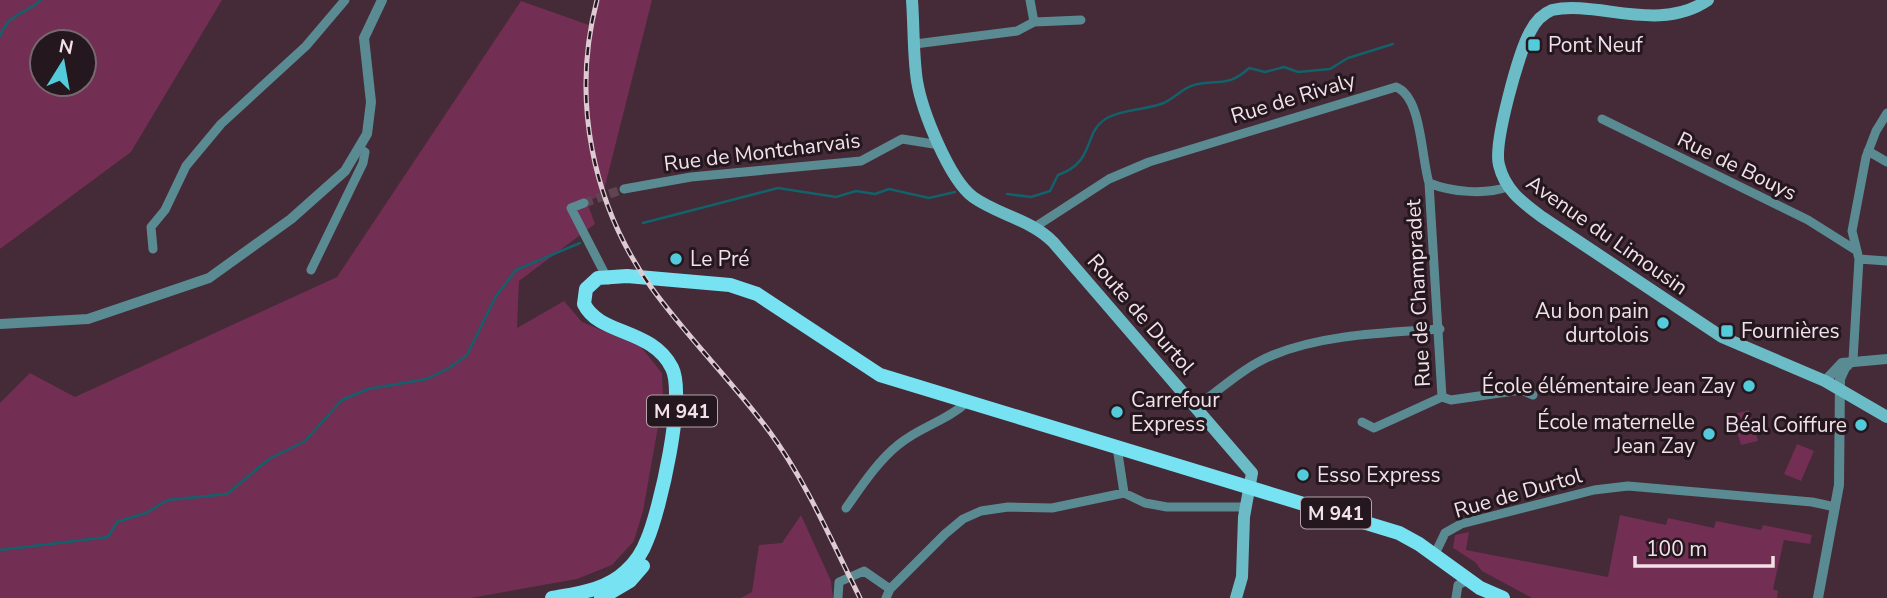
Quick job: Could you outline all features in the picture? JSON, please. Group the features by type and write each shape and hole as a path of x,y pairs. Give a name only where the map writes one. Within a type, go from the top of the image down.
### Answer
{"main road":[{"path":"912,0 917,82 940,145"},
{"name":"Avenue du Limousin","path":"1708,0 1690,10 1669,14 1568,6 1542,16 1528,36 1499,137 1498,161 1507,187 1542,217 1703,326 1737,345 1825,381 1887,417"},
{"name":"Route de Durtol","path":"940,145 957,179 971,195 1035,227 1053,242 1252,473 1251,487"},
{"name":"M 941","path":"552,598 612,583 639,556 655,521 673,423 676,378 664,356 646,339 596,318 584,304 584,296 590,284 627,276 730,285 757,294 880,375 1399,533 1435,553 1502,598"},
{"name":"M 941","path":"601,598 629,581 654,544 674,460 684,394 679,367 672,353 649,334 592,310 590,289 608,278"},
{"path":"1236,598 1242,577 1245,507 1251,487"},
{"name":"M 941","path":"1435,553 1468,580 1502,598"}],"street":[{"path":"153,249 151,227 165,209 186,166 220,124 306,46 345,0"},
{"path":"0,324 88,319 209,278 291,219 345,171 367,134 372,102 364,38 382,0"},
{"path":"1030,0 1034,22"},
{"path":"915,44 1017,31 1034,22 1081,20"},
{"name":"Rue de Rivaly","path":"1035,227 1109,178 1149,162 1396,87 1404,90 1413,102 1429,183"},
{"path":"1818,598 1836,507 1842,374 1853,360 1859,259 1854,249 1852,231 1868,151 1887,113"},
{"name":"Rue de Bouys","path":"1602,119 1808,220 1854,249"},
{"name":"Rue de Montcharvais","path":"624,189 691,177 860,161 902,139 940,145"},
{"path":"311,270 363,163 365,152 360,149"},
{"path":"1868,151 1887,162"},
{"path":"1429,183 1439,187 1490,192 1507,187"},
{"name":"Rue de Champradet","path":"1362,422 1374,428 1442,397 1440,329 1429,183"},
{"path":"584,203 571,208 608,278"},
{"path":"1859,259 1887,261"},
{"path":"1197,406 1235,376 1274,354 1334,339 1440,329"},
{"path":"1825,381 1842,363 1887,359"},
{"path":"1442,397 1451,400 1521,390 1533,395"},
{"path":"846,508 868,477 898,445 954,414 967,402"},
{"path":"1117,447 1124,493"},
{"name":"Rue de Durtol","path":"1435,553 1445,534 1461,524 1594,490 1649,487 1836,507"},
{"path":"838,598 839,582 864,571 888,594 964,519 981,512 1008,507 1052,508 1124,493 1145,503 1167,507 1245,507"},
{"path":"1456,598 1458,585 1468,580"}],"shaded area":[{"path":"0,0 222,0 131,152 0,249"},
{"path":"600,0 652,0 603,194 587,202 595,224 519,281 517,328 564,301 582,322 641,347 662,373 663,399 643,511 634,541 612,565 577,579 471,598 0,598 0,403 30,373 75,397 337,277 521,1 589,25"},
{"path":"1749,410 1758,441 1741,445 1732,415"},
{"path":"1797,444 1814,451 1801,481 1784,474"},
{"path":"801,515 831,581 833,598 741,598 752,592 759,545 782,543"},
{"path":"1620,515 1666,525 1668,518 1714,528 1716,521 1761,530 1763,525 1812,535 1810,544 1784,540 1773,589 1778,591 1777,598 1532,598 1482,571 1475,562 1453,548 1455,535 1469,532 1466,550 1608,577"}],"waterway":[{"path":"0,36 8,22 41,0"},
{"path":"1007,194 1031,197 1050,191 1058,175 1079,162 1100,123 1115,114 1161,104 1190,87 1228,81 1249,68 1265,72 1284,67 1298,72 1330,69 1348,58 1393,44"},
{"path":"643,223 778,188 836,197 856,191 875,194 889,189 929,198 955,192"},
{"path":"0,550 108,537 117,522 146,513 168,500 227,494 269,459 305,441 342,400 368,389 427,379 449,368 467,355 496,296 516,270 580,243"}],"tunnel":[{"path":"584,203 624,189"}],"railway":[{"path":"597,0 589,37 587,112 592,150 614,221 651,287 755,413 782,450 818,512 860,598"}],"place":[{"name":"Pont Neuf","path":"1534,45"},
{"name":"Le Pré","path":"676,259"},
{"name":"Au bon pain durtolois","path":"1663,323"},
{"name":"Fournières","path":"1727,331"},
{"name":"École élémentaire Jean Zay","path":"1749,386"},
{"name":"Carrefour Express","path":"1117,412"},
{"name":"Béal Coiffure","path":"1861,425"},
{"name":"École maternelle Jean Zay","path":"1709,434"},
{"name":"Esso Express","path":"1303,475"}]}
